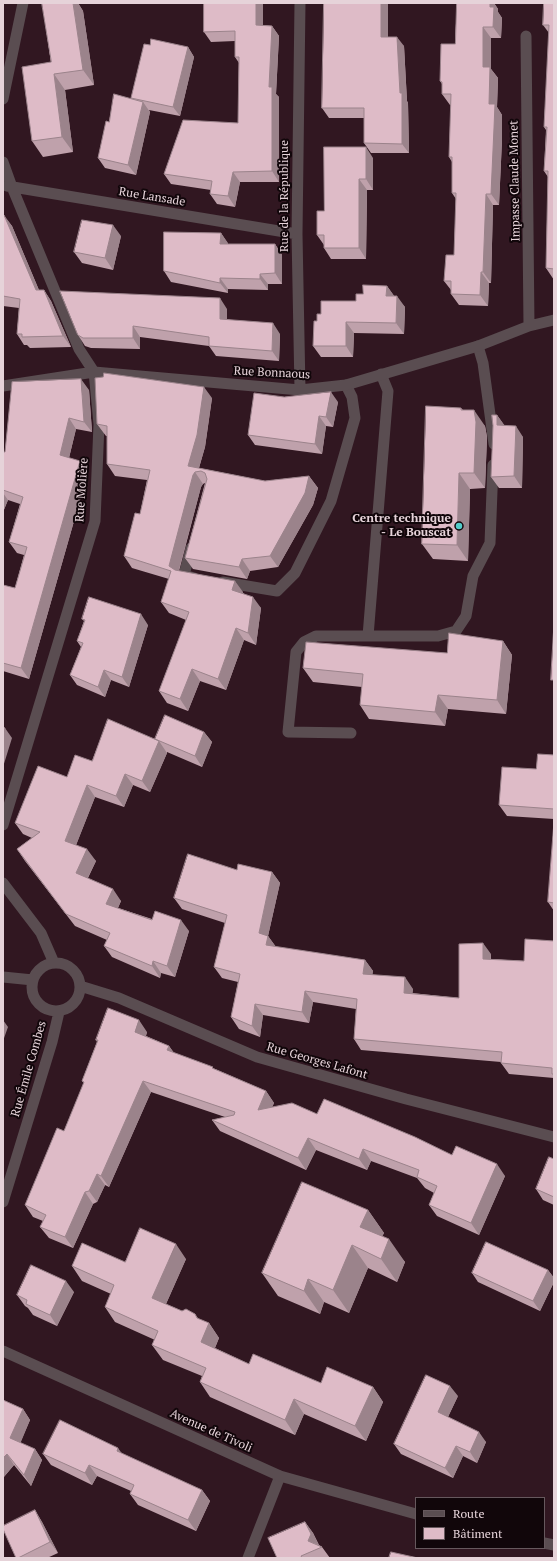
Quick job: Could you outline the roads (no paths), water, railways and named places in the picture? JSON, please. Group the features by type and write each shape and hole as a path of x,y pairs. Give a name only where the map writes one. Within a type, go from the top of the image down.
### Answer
{"street":[{"path":"3,99 23,3"},
{"name":"Rue de la République","path":"300,3 297,234 300,390"},
{"name":"Impasse Claude Monet","path":"526,36 529,326"},
{"name":"Rue Molière","path":"3,162 7,186 79,349 94,372 98,424 95,521 3,825"},
{"name":"Rue Lansade","path":"7,186 297,234"},
{"name":"Rue Bonnaous","path":"3,386 94,372 300,390 346,385 478,346 529,326 554,320"},
{"path":"351,733 288,732 296,652 304,642 316,636 438,636 456,631 466,616 473,576 490,543 494,437 483,363 478,346"},
{"path":"368,636 388,391 382,374"},
{"path":"194,539 184,575 277,591 295,573 331,501 354,418 352,397 346,385"},
{"path":"3,882 41,933 54,963"},
{"path":"54,963 69,966 79,978 80,986 77,1000 66,1010 59,1012 47,1010 37,1003 32,992 33,980 41,968 54,963"},
{"path":"3,977 33,980"},
{"name":"Rue Georges Lafont","path":"80,986 119,998 257,1057 406,1100 554,1137"},
{"name":"Rue Émile Combes","path":"3,1202 52,1042 59,1012"},
{"name":"Avenue de Tivoli","path":"3,1352 280,1476 415,1514"},
{"path":"248,1558 280,1476"}],"place":[{"name":"Centre technique - Le Bouscat","path":"459,526"}]}
